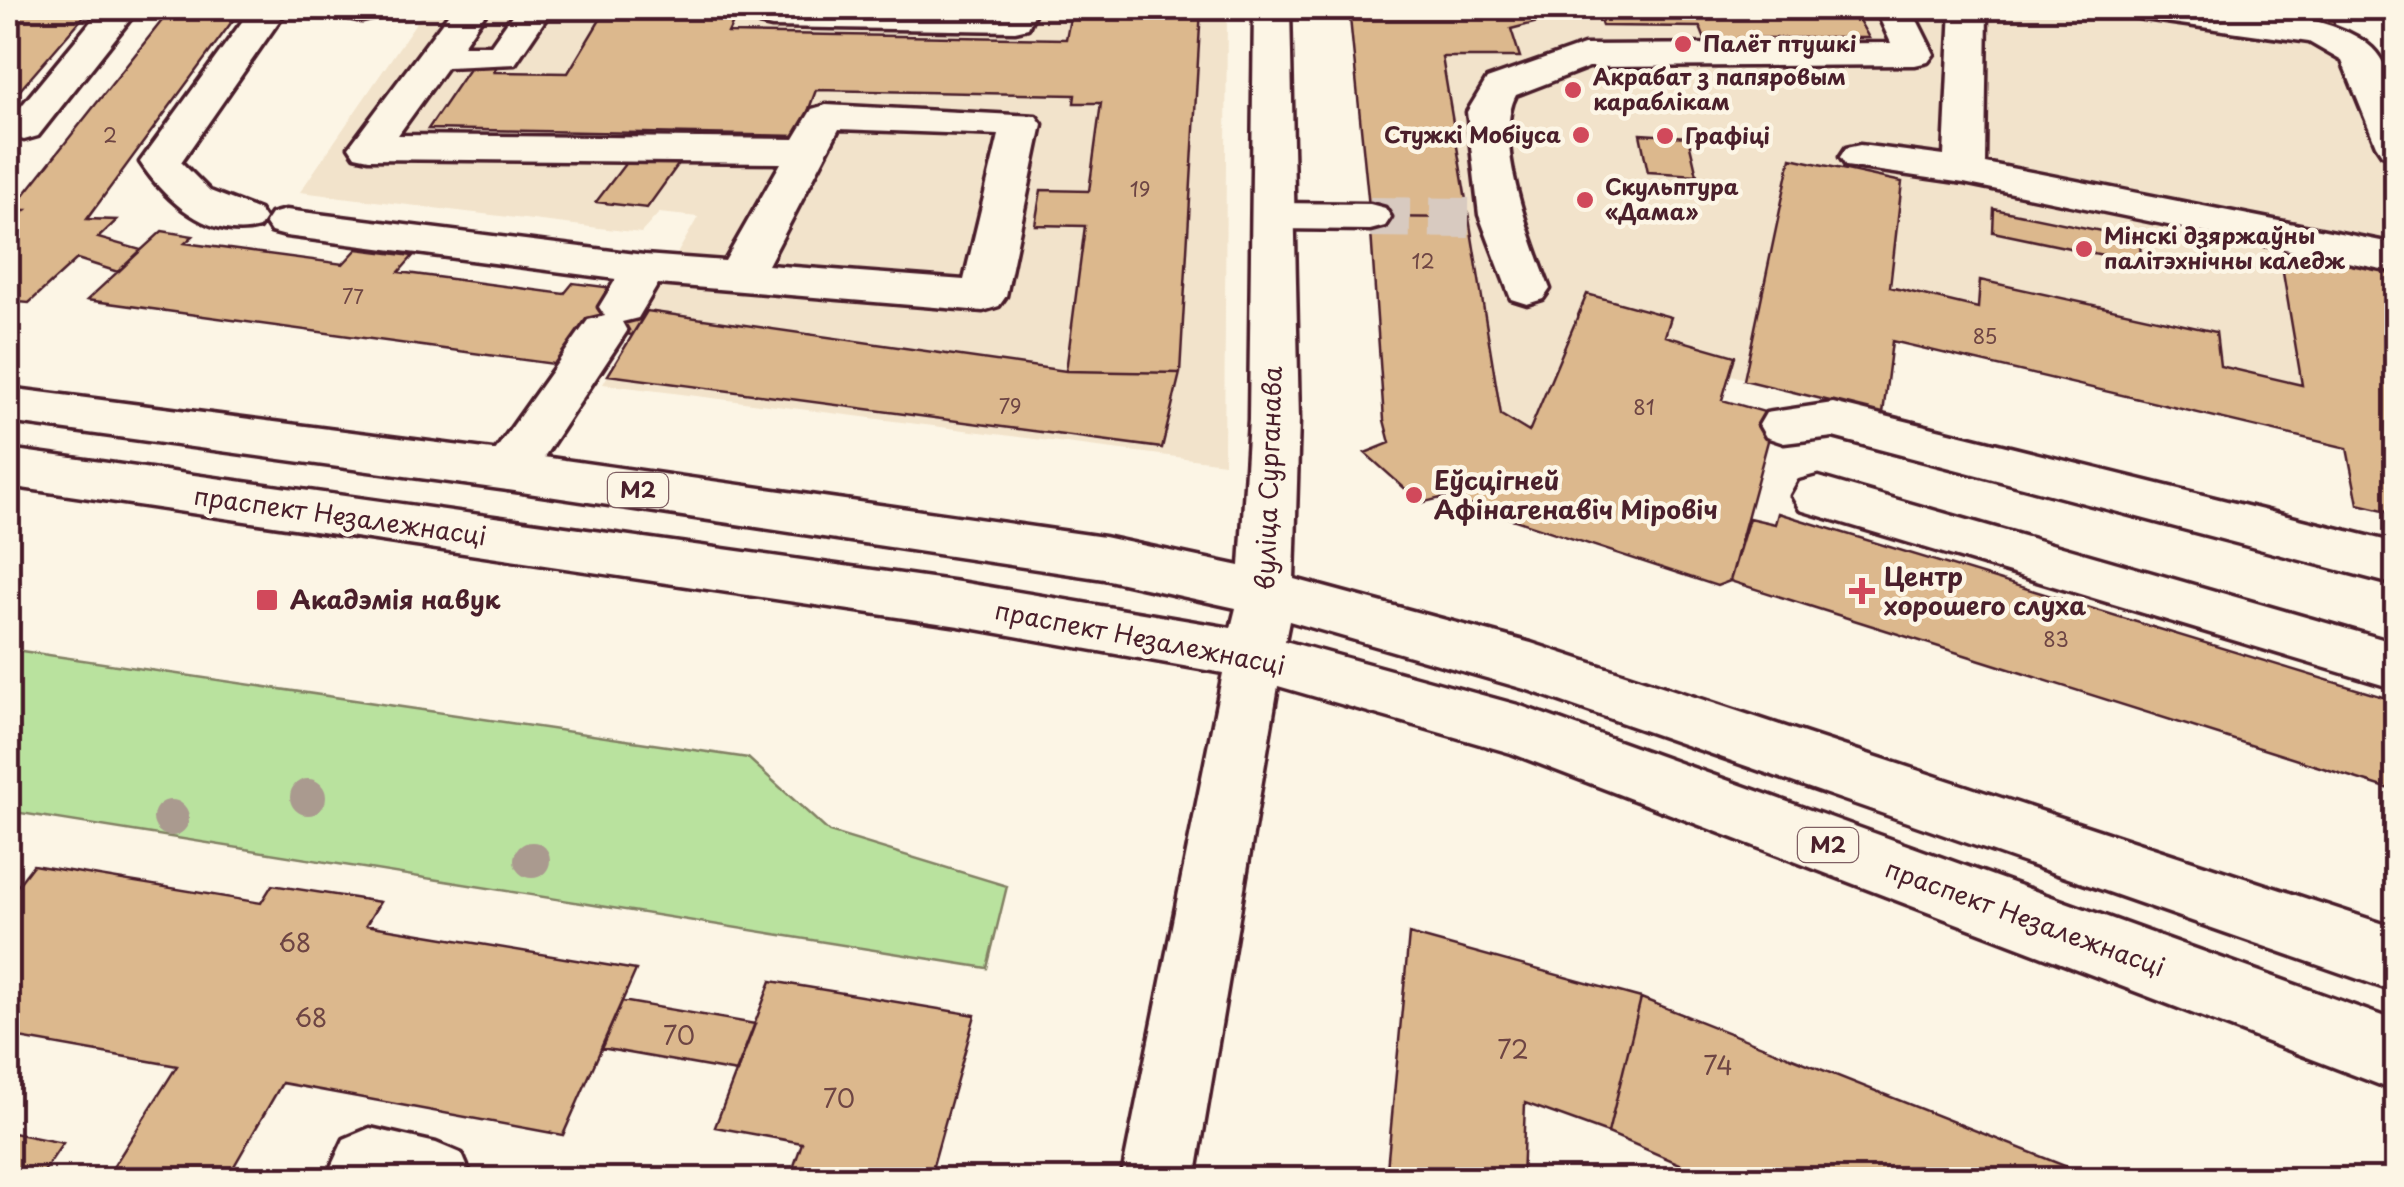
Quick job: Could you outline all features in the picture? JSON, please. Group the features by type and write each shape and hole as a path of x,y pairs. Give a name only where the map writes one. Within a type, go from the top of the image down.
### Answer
{"main road":[{"path":"24,128 122,8"},
{"path":"270,8 160,162 180,192 207,207 265,221 644,269 984,296 1022,124 826,116 739,276"},
{"path":"471,8 369,147 807,151"},
{"path":"436,56 502,56 535,8"},
{"path":"772,16 1015,20 1019,8"},
{"name":"вуліца Сурганава","path":"1158,1180 1266,593 1274,492 1276,216 1272,8"},
{"path":"1527,288 1485,216 1487,112 1500,86 1584,56 1915,54 1893,8"},
{"path":"1964,172 1969,8"},
{"path":"2144,8 2319,32 2358,55 2396,145"},
{"path":"1860,157 1964,172 2396,258"},
{"path":"1276,216 1370,217"},
{"path":"508,471 644,269"},
{"name":"М2","path":"8,404 508,471 1104,558 1266,593 1531,667 2396,960"},
{"path":"1784,425 1832,420 2396,564"},
{"name":"праспект Незалежнасці","path":"8,468 959,604 1253,656 1518,730 2396,1056"},
{"path":"2037,560 2044,474"},
{"path":"1818,496 2396,666"},
{"path":"362,1180 370,1165 436,1180"}],"shaded area":[{"path":"426,8 1227,8 1224,463 603,384 698,217 659,213 641,233 300,192"},
{"path":"1349,8 2083,8 2306,38 2375,58 2396,49 2396,513 2358,504 2347,448 1892,341 1883,414 1727,374 1723,400 1775,415 1730,581 1717,586 1445,498 1421,503 1365,453 1389,443"}],"green space":[{"path":"8,649 748,758 829,832 1007,886 987,968 8,811"}],"building":[{"path":"8,8 91,8 8,104"},
{"path":"172,8 242,8 87,219 117,220 98,238 141,250 118,272 77,259 29,303 8,301 8,225 26,210 12,210"},
{"path":"607,8 740,8 728,33 1066,39 1072,8 1201,8 1180,373 1066,371 1085,226 1035,225 1041,190 1089,191 1101,103 1074,103 1075,95 816,90 799,136 428,129 471,66 497,66 494,72 568,73"},
{"path":"1349,8 1561,8 1576,12 1511,29 1520,57 1442,57 1469,218 1370,217"},
{"path":"1561,8 1852,8 1869,38 1741,38 1747,42 1706,42 1700,27 1602,26 1598,14"},
{"path":"2201,8 2331,9 2335,28"},
{"path":"1640,134 1688,137 1697,175 1648,172"},
{"path":"631,156 680,162 647,208 596,202"},
{"path":"1791,158 1902,182 1890,287 1978,308 1980,280 2216,332 2220,366 2302,385 2281,261 2301,266 2298,246 2388,265 2396,289 2396,513 2358,504 2347,448 1892,341 1883,414 1744,380"},
{"path":"1994,209 2140,239 2141,263 1993,232"},
{"path":"1370,217 1469,218 1501,415 1529,432 1587,294 1671,317 1665,336 1735,356 1722,400 1775,415 1730,581 1717,586 1445,497 1421,503 1365,453 1390,443 1384,420"},
{"path":"162,231 193,236 185,243 343,264 357,249 413,256 399,272 564,294 573,283 621,289 622,307 647,311 632,335 604,331 568,366 87,300"},
{"path":"647,311 1066,371 1180,373 1162,448 608,375"},
{"path":"1778,513 2396,701 2396,791 1730,581 1749,518 1775,524"},
{"path":"33,865 261,903 272,885 380,902 366,925 636,970 563,1135 282,1083 226,1180 105,1180 177,1066 8,1036 8,898"},
{"path":"1409,934 1641,998 1608,1133 1525,1103 1522,1180 1386,1180"},
{"path":"771,981 975,1015 929,1180 789,1180 802,1143 715,1127"},
{"path":"1641,998 2100,1180 1717,1180 1608,1133"},
{"path":"622,1001 755,1024 737,1072 601,1048"},
{"path":"8,1132 63,1143 38,1180 8,1180"}],"tunnel":[{"path":"1370,217 1469,218"}],"place":[{"name":"Палёт птушкі","path":"1683,44"},
{"name":"Акрабат з папяровым караблікам","path":"1573,90"},
{"name":"Стужкі Мобіуса","path":"1581,135"},
{"name":"Графіці","path":"1665,136"},
{"name":"Скульптура «Дама»","path":"1585,200"},
{"name":"Мінскі дзяржаўны палітэхнічны каледж","path":"2084,249"},
{"name":"Еўсцігней Афінагенавіч Міровіч","path":"1414,495"},
{"name":"Центр хорошего слуха","path":"1862,591"},
{"name":"Акадэмія навук","path":"267,600"}]}
